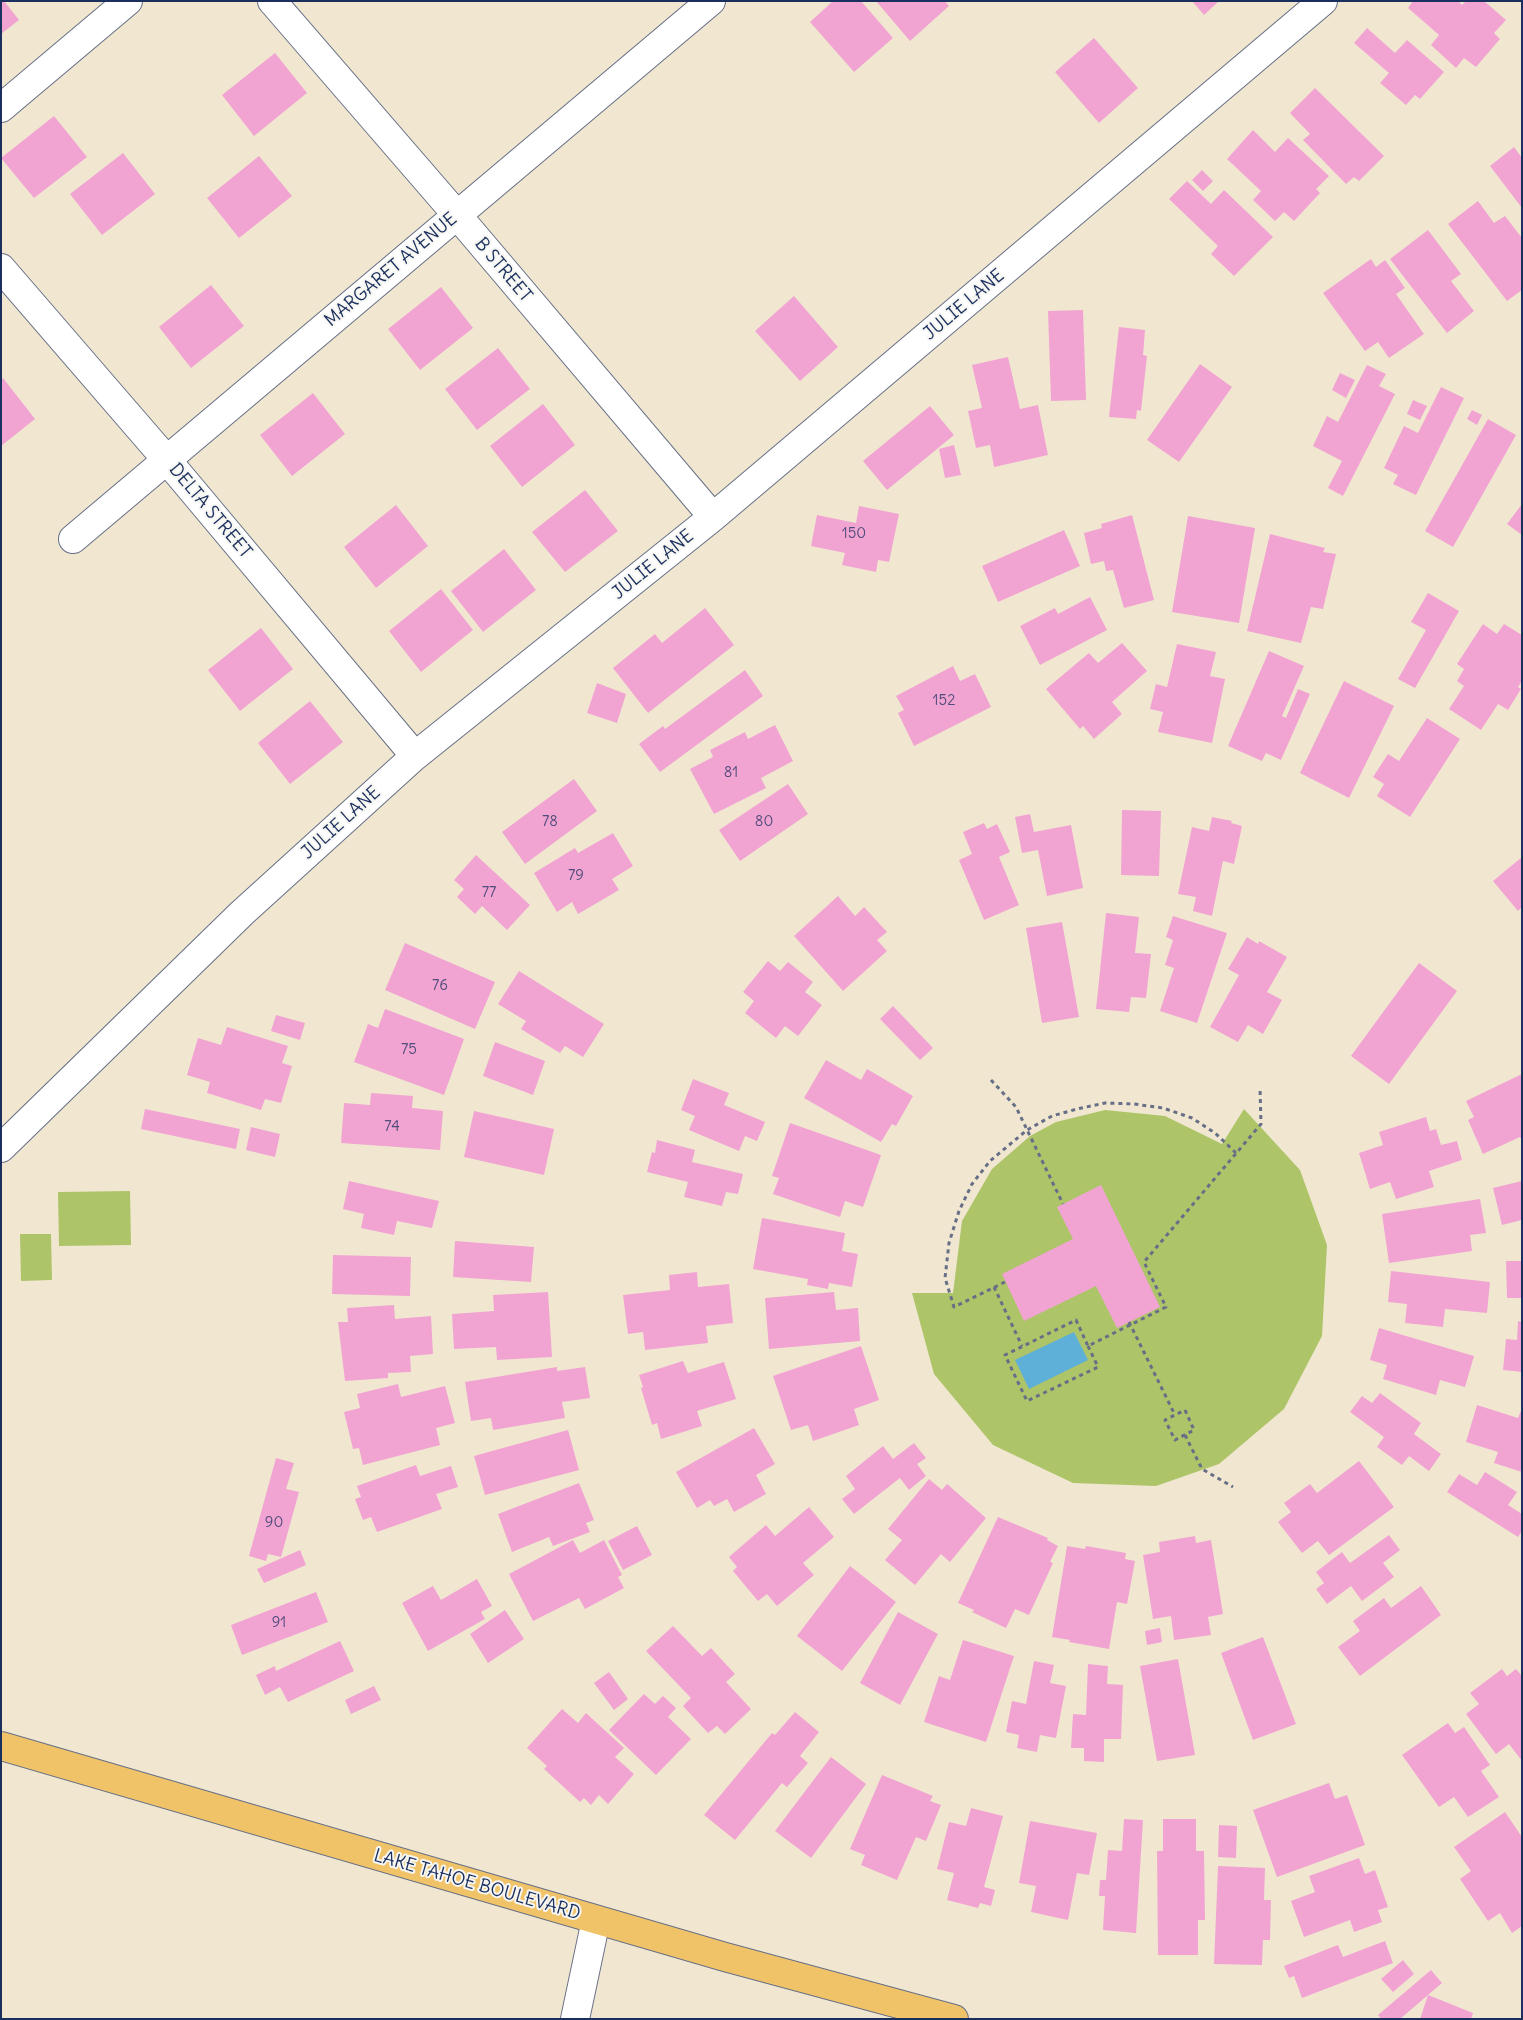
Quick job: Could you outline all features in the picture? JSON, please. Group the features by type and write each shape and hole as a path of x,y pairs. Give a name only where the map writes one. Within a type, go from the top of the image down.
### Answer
{"main road":[{"name":"LAKE TAHOE BOULEVARD","path":"1,1746 596,1920 821,1984 954,2019"}],"street":[{"path":"1,108 128,1"},
{"name":"B STREET","path":"272,1 457,215 713,517"},
{"name":"MARGARET AVENUE","path":"73,539 166,458 711,1"},
{"name":"JULIE LANE","path":"1,1148 242,913 415,756 713,517 1323,1"},
{"name":"DELTA STREET","path":"1,268 166,458 415,756"},
{"path":"575,2019 596,1920"}],"path":[{"path":"991,1080 1016,1107 1063,1204"},
{"path":"1088,1346 1130,1323 1166,1307 1144,1262 1261,1124 1260,1088"},
{"path":"1005,1282 954,1307 945,1278 949,1243 959,1211 972,1184 990,1161 1027,1130 1052,1116 1105,1103 1163,1108 1192,1118 1215,1133 1236,1153"},
{"path":"994,1287 1022,1346"},
{"path":"1076,1320 1088,1346 1098,1367 1027,1401 1005,1355 1076,1320"},
{"path":"1130,1323 1176,1415"},
{"path":"1185,1410 1194,1430 1184,1435 1175,1440 1165,1420 1185,1410"},
{"path":"1184,1435 1202,1470 1233,1487"}],"green space":[{"path":"1244,1109 1300,1170 1327,1245 1322,1336 1284,1409 1219,1464 1156,1486 1073,1483 993,1445 934,1374 912,1293 953,1293 962,1221 992,1169 1030,1136 1056,1122 1105,1110 1165,1116 1222,1144"},
{"path":"130,1191 131,1245 59,1246 58,1192"},
{"path":"20,1234 51,1234 52,1280 21,1281"}],"water":[{"path":"1074,1332 1088,1360 1029,1389 1015,1360"}],"building":[{"path":"1,1 4,1 19,20 1,34"},
{"path":"833,1 861,1 893,38 854,72 810,22"},
{"path":"876,1 945,1 949,6 910,41"},
{"path":"1192,1 1219,1 1204,15"},
{"path":"1413,1 1458,1 1462,5 1466,1 1484,1 1506,20 1494,33 1500,39 1476,67 1464,58 1456,68 1431,45 1439,35 1408,8"},
{"path":"1367,28 1395,53 1407,40 1444,72 1420,99 1415,95 1406,105 1380,83 1389,73 1354,43"},
{"path":"1094,38 1138,88 1099,123 1055,72"},
{"path":"275,53 307,93 254,136 222,95"},
{"path":"1315,88 1384,156 1359,181 1354,177 1346,184 1303,140 1310,134 1290,113"},
{"path":"54,116 87,157 34,198 1,158"},
{"path":"1253,130 1275,152 1288,138 1329,176 1316,189 1320,193 1294,221 1284,212 1275,221 1253,200 1261,191 1227,159"},
{"path":"1514,147 1522,158 1522,208 1490,166"},
{"path":"123,153 155,194 102,235 70,194"},
{"path":"259,156 292,196 239,238 207,198"},
{"path":"1202,170 1213,181 1203,191 1192,180"},
{"path":"1187,181 1211,204 1224,190 1273,237 1234,276 1211,254 1218,246 1169,199"},
{"path":"1478,201 1494,223 1505,216 1522,238 1522,290 1507,301 1448,224"},
{"path":"1428,230 1461,274 1451,281 1474,311 1447,333 1390,259"},
{"path":"1371,259 1376,267 1385,260 1405,288 1396,294 1424,334 1389,358 1378,342 1365,351 1323,293"},
{"path":"211,285 244,326 191,368 159,327"},
{"path":"441,287 473,328 420,370 388,329"},
{"path":"794,296 838,347 800,381 755,331"},
{"path":"1083,310 1086,400 1051,401 1048,311"},
{"path":"1119,327 1145,330 1143,355 1147,356 1141,411 1137,410 1136,419 1109,417"},
{"path":"498,348 530,389 477,430 445,389"},
{"path":"1008,357 1020,409 1038,405 1048,455 994,467 990,445 976,448 968,411 982,408 972,365"},
{"path":"1200,364 1232,387 1179,462 1147,440"},
{"path":"1367,365 1386,374 1379,386 1395,394 1343,496 1328,488 1342,461 1313,446 1327,416 1338,422"},
{"path":"1340,373 1355,380 1346,398 1332,390"},
{"path":"3,378 35,419 1,446 1,380"},
{"path":"1441,387 1464,398 1416,495 1393,484 1398,475 1384,468 1404,426 1418,433"},
{"path":"313,393 345,434 292,476 260,435"},
{"path":"1413,400 1427,406 1420,420 1407,414"},
{"path":"543,404 575,445 522,487 490,446"},
{"path":"930,406 954,435 887,490 863,461"},
{"path":"1472,410 1482,415 1477,425 1467,419"},
{"path":"1488,419 1516,435 1453,547 1425,531"},
{"path":"954,445 961,475 945,478 939,449"},
{"path":"585,490 618,531 565,572 532,532"},
{"path":"1522,504 1522,535 1507,524"},
{"path":"396,505 428,546 376,588 344,547"},
{"path":"859,506 899,514 889,562 878,560 876,572 842,565 845,553 811,546 817,515 856,523"},
{"path":"1132,515 1154,600 1124,608 1113,570 1106,571 1104,561 1091,564 1084,533 1102,528 1101,524"},
{"path":"1188,516 1255,528 1239,623 1172,612"},
{"path":"1064,530 1080,566 998,602 982,566"},
{"path":"1270,534 1325,548 1323,552 1336,554 1323,609 1311,607 1301,643 1247,631"},
{"path":"504,549 536,590 483,632 451,591"},
{"path":"441,589 473,630 421,672 389,631"},
{"path":"1428,593 1459,611 1415,688 1398,679 1426,630 1411,622"},
{"path":"1090,597 1107,630 1040,665 1020,626 1055,608 1058,614"},
{"path":"705,608 734,645 648,713 613,668 655,634 662,643"},
{"path":"1483,624 1497,634 1504,624 1522,635 1522,681 1518,687 1521,689 1508,710 1498,704 1481,730 1449,709 1464,686 1457,681 1464,669 1457,664"},
{"path":"261,628 293,669 240,711 208,670"},
{"path":"1122,643 1147,671 1112,702 1122,714 1094,739 1083,726 1080,729 1046,689 1089,653 1098,663"},
{"path":"1177,644 1216,652 1210,676 1225,679 1212,743 1158,732 1163,712 1150,709 1156,684 1167,687"},
{"path":"1269,651 1304,666 1282,716 1286,718 1298,689 1310,694 1281,760 1266,753 1262,761 1228,746"},
{"path":"953,666 960,681 975,674 991,707 914,746 898,713 904,710 896,696"},
{"path":"745,670 763,696 660,772 639,744 663,726 665,729"},
{"path":"1344,681 1394,706 1349,798 1300,773"},
{"path":"597,683 626,694 617,723 587,713"},
{"path":"310,701 343,742 290,784 258,743"},
{"path":"1427,718 1460,739 1410,817 1377,796 1384,784 1373,777 1388,754 1399,761"},
{"path":"775,725 793,761 761,778 766,788 714,814 690,769 713,757 710,750 745,732 748,739"},
{"path":"574,779 597,811 525,864 502,832"},
{"path":"788,784 808,814 740,861 719,830"},
{"path":"1122,810 1161,811 1159,876 1121,875"},
{"path":"1030,814 1034,832 1071,825 1083,888 1047,896 1038,850 1022,853 1015,817"},
{"path":"1212,817 1232,821 1231,823 1242,826 1234,864 1223,861 1212,916 1193,911 1196,897 1178,894 1192,827 1209,831"},
{"path":"984,823 987,829 997,824 1010,852 999,857 1019,905 984,920 959,860 972,854 963,832"},
{"path":"613,833 633,866 612,879 619,890 578,914 572,902 557,912 534,873 575,848 578,853"},
{"path":"476,855 530,905 507,930 482,906 475,914 457,897 464,889 454,880"},
{"path":"1522,857 1522,907 1518,911 1493,881"},
{"path":"838,896 855,916 864,907 887,932 877,940 887,951 843,991 794,936"},
{"path":"1106,913 1139,917 1135,953 1151,954 1146,998 1131,997 1129,1012 1096,1009"},
{"path":"1173,916 1227,933 1197,1023 1160,1011 1174,968 1165,965 1173,940 1166,937"},
{"path":"1062,922 1079,1017 1042,1023 1026,928"},
{"path":"1247,937 1258,944 1259,941 1287,957 1267,992 1282,1000 1263,1034 1248,1025 1238,1042 1210,1027 1239,975 1228,969"},
{"path":"405,943 495,982 475,1029 385,990"},
{"path":"768,961 780,971 788,962 813,982 805,992 822,1005 798,1036 785,1026 776,1038 745,1013 754,1001 743,992"},
{"path":"1419,963 1457,991 1389,1084 1351,1056"},
{"path":"519,971 604,1024 583,1057 565,1046 560,1053 521,1029 526,1021 498,1004"},
{"path":"893,1006 933,1048 920,1060 880,1019"},
{"path":"385,1009 464,1039 444,1095 354,1062 368,1024 378,1028"},
{"path":"276,1015 305,1023 300,1040 271,1031"},
{"path":"227,1027 288,1046 282,1063 292,1066 281,1103 265,1099 261,1110 207,1093 210,1082 187,1075 198,1038 221,1045"},
{"path":"495,1042 545,1061 533,1095 483,1076"},
{"path":"826,1060 861,1080 867,1069 913,1096 896,1126 892,1124 881,1142 804,1098"},
{"path":"1522,1074 1522,1140 1520,1137 1483,1154 1468,1120 1474,1117 1466,1101"},
{"path":"693,1079 729,1093 724,1105 765,1122 757,1141 745,1136 739,1151 689,1130 695,1116 681,1110"},
{"path":"371,1093 413,1096 412,1108 443,1111 440,1150 341,1143 344,1103 370,1105"},
{"path":"145,1109 240,1129 236,1149 141,1129"},
{"path":"474,1111 554,1129 544,1175 464,1157"},
{"path":"1426,1117 1430,1131 1436,1129 1441,1145 1457,1141 1462,1160 1429,1171 1434,1187 1396,1199 1390,1182 1370,1189 1359,1153 1383,1145 1379,1132"},
{"path":"790,1123 881,1155 863,1207 845,1201 840,1217 773,1194 779,1178 772,1176"},
{"path":"251,1127 280,1134 275,1157 246,1150"},
{"path":"657,1140 695,1150 692,1162 743,1174 738,1194 726,1192 722,1206 684,1197 688,1182 647,1172 652,1152 655,1153"},
{"path":"349,1181 439,1201 432,1228 397,1221 394,1235 361,1228 364,1214 343,1209"},
{"path":"1522,1181 1522,1220 1502,1225 1493,1188"},
{"path":"1101,1185 1160,1307 1117,1328 1096,1286 1024,1321 1002,1274 1073,1239 1057,1207"},
{"path":"1480,1199 1486,1233 1470,1235 1472,1251 1389,1263 1382,1214"},
{"path":"762,1218 845,1233 842,1251 858,1254 852,1287 829,1283 828,1289 807,1285 808,1279 753,1269"},
{"path":"455,1241 534,1247 531,1282 453,1277"},
{"path":"333,1255 411,1257 410,1296 332,1294"},
{"path":"1506,1261 1522,1261 1522,1298 1507,1298"},
{"path":"1391,1271 1490,1282 1487,1313 1445,1309 1443,1327 1405,1323 1407,1304 1388,1302"},
{"path":"697,1272 698,1287 729,1284 733,1323 706,1326 708,1343 645,1350 643,1332 628,1334 623,1295 670,1290 669,1275"},
{"path":"548,1292 552,1357 497,1360 496,1347 454,1349 452,1314 494,1311 493,1295"},
{"path":"834,1292 836,1310 858,1308 860,1341 769,1349 765,1298"},
{"path":"394,1305 395,1319 431,1316 433,1354 410,1356 411,1372 388,1373 388,1378 345,1381 338,1322 348,1322 347,1308"},
{"path":"1518,1321 1522,1322 1522,1372 1503,1370 1506,1339 1517,1340"},
{"path":"1379,1328 1474,1356 1465,1387 1440,1380 1436,1395 1383,1379 1387,1365 1370,1360"},
{"path":"861,1346 879,1400 854,1409 859,1425 813,1441 808,1425 791,1430 773,1376"},
{"path":"683,1361 688,1373 724,1362 736,1399 697,1411 702,1426 661,1439 657,1423 652,1425 639,1375"},
{"path":"557,1367 557,1371 585,1367 590,1398 562,1402 565,1418 493,1430 491,1418 471,1421 465,1382"},
{"path":"398,1384 401,1397 445,1386 455,1423 436,1428 440,1445 363,1465 359,1448 353,1449 344,1412 360,1408 357,1394"},
{"path":"1380,1393 1421,1423 1414,1434 1441,1454 1429,1471 1409,1456 1402,1465 1377,1447 1384,1437 1350,1412 1362,1396 1372,1403"},
{"path":"1477,1405 1518,1418 1522,1408 1522,1472 1494,1463 1498,1452 1466,1442"},
{"path":"754,1428 775,1464 756,1475 766,1494 734,1512 727,1499 714,1506 710,1500 697,1508 676,1472"},
{"path":"568,1430 579,1470 485,1495 474,1456"},
{"path":"914,1443 926,1458 917,1464 926,1476 909,1490 900,1478 854,1514 842,1499 855,1489 846,1476 883,1446 893,1459"},
{"path":"276,1458 294,1463 286,1489 299,1492 281,1557 268,1554 266,1561 249,1556"},
{"path":"1359,1461 1394,1507 1329,1555 1318,1541 1302,1553 1278,1522 1291,1512 1284,1503 1310,1484 1317,1493"},
{"path":"416,1465 420,1476 451,1466 458,1487 436,1494 442,1509 377,1532 371,1517 363,1520 355,1499 361,1497 357,1486"},
{"path":"1485,1472 1517,1492 1508,1505 1522,1514 1522,1531 1518,1537 1447,1492 1459,1474 1477,1485"},
{"path":"929,1479 942,1490 947,1484 986,1518 950,1562 941,1554 915,1585 885,1560 902,1540 888,1529"},
{"path":"579,1483 594,1520 586,1523 590,1532 553,1546 549,1537 512,1552 498,1514"},
{"path":"809,1507 834,1537 803,1563 814,1575 777,1606 767,1594 758,1601 733,1571 737,1567 729,1557 766,1525 775,1536"},
{"path":"998,1517 1048,1538 1047,1540 1058,1546 1050,1562 1053,1563 1029,1615 1015,1609 1006,1628 972,1612 974,1610 958,1603"},
{"path":"637,1526 652,1555 623,1570 608,1541"},
{"path":"1389,1535 1400,1550 1383,1563 1394,1577 1362,1601 1351,1586 1327,1604 1316,1589 1324,1583 1316,1572 1342,1552 1350,1563"},
{"path":"1195,1536 1196,1543 1211,1540 1223,1614 1208,1617 1211,1635 1174,1640 1171,1616 1153,1619 1143,1555 1160,1552 1159,1542"},
{"path":"573,1540 580,1553 604,1540 622,1575 618,1577 624,1588 585,1609 579,1598 533,1621 509,1574"},
{"path":"1067,1546 1085,1549 1086,1546 1126,1553 1125,1559 1135,1561 1127,1604 1117,1602 1109,1649 1052,1637"},
{"path":"300,1550 306,1565 264,1583 257,1569"},
{"path":"850,1566 896,1602 842,1671 797,1636"},
{"path":"477,1579 492,1606 481,1612 485,1619 428,1651 402,1603 433,1586 441,1600"},
{"path":"1421,1586 1441,1615 1360,1676 1338,1647 1360,1631 1353,1621 1384,1598 1391,1608"},
{"path":"316,1592 328,1622 242,1655 231,1625"},
{"path":"505,1610 524,1639 488,1663 470,1634"},
{"path":"898,1612 938,1634 900,1705 860,1683"},
{"path":"673,1626 702,1656 711,1648 735,1674 726,1682 751,1709 725,1734 717,1726 708,1733 683,1706 691,1698 646,1651"},
{"path":"1160,1628 1162,1642 1147,1645 1145,1631"},
{"path":"1263,1637 1296,1724 1253,1740 1221,1653"},
{"path":"963,1640 1014,1656 986,1742 924,1722 939,1676 950,1680"},
{"path":"340,1641 354,1671 288,1702 280,1687 265,1695 256,1675 275,1666 276,1671"},
{"path":"1178,1659 1195,1755 1157,1761 1140,1666"},
{"path":"1034,1661 1054,1665 1050,1683 1066,1686 1056,1738 1040,1735 1037,1752 1017,1748 1019,1735 1006,1732 1012,1701 1026,1704"},
{"path":"1088,1664 1108,1666 1107,1684 1123,1685 1121,1739 1104,1739 1104,1762 1084,1761 1084,1748 1071,1748 1073,1714 1086,1715"},
{"path":"1502,1669 1507,1676 1516,1669 1522,1676 1522,1761 1509,1744 1496,1754 1466,1714 1479,1704 1470,1693"},
{"path":"609,1672 628,1699 614,1710 594,1683"},
{"path":"374,1686 381,1700 351,1714 345,1700"},
{"path":"644,1694 655,1704 663,1696 676,1708 668,1717 691,1739 656,1775 609,1730"},
{"path":"562,1709 578,1723 586,1713 624,1748 615,1757 634,1774 608,1804 599,1795 591,1805 584,1798 580,1802 544,1769 547,1766 527,1748"},
{"path":"795,1712 819,1732 800,1756 808,1763 787,1787 782,1783 735,1840 704,1815 772,1733 775,1735"},
{"path":"1448,1723 1455,1733 1464,1727 1490,1765 1481,1771 1499,1797 1468,1817 1454,1797 1439,1807 1402,1755"},
{"path":"831,1757 866,1784 811,1858 775,1831"},
{"path":"882,1775 933,1796 930,1801 941,1805 926,1841 916,1837 897,1880 861,1865 865,1855 850,1849"},
{"path":"1329,1783 1335,1799 1347,1795 1365,1845 1277,1877 1253,1810"},
{"path":"971,1808 1003,1816 984,1887 995,1890 991,1906 980,1903 978,1908 947,1900 954,1873 937,1869 949,1822 966,1826"},
{"path":"1505,1812 1522,1837 1522,1926 1512,1933 1500,1913 1488,1921 1460,1879 1471,1871 1454,1847"},
{"path":"1124,1819 1143,1820 1136,1933 1103,1930 1105,1896 1099,1896 1100,1880 1106,1880 1108,1850 1122,1851"},
{"path":"1163,1819 1196,1819 1196,1851 1204,1851 1205,1920 1198,1920 1198,1955 1158,1955 1157,1851 1163,1851"},
{"path":"1030,1821 1097,1833 1089,1875 1077,1873 1068,1920 1031,1912 1036,1886 1019,1883"},
{"path":"1219,1825 1237,1826 1236,1858 1218,1857"},
{"path":"1359,1858 1365,1874 1375,1870 1388,1907 1378,1910 1382,1922 1354,1932 1350,1920 1304,1937 1291,1901 1315,1892 1309,1876"},
{"path":"1218,1866 1265,1868 1264,1900 1271,1900 1270,1940 1263,1940 1262,1965 1214,1964"},
{"path":"1385,1941 1393,1963 1302,1998 1294,1976 1289,1978 1284,1966 1338,1945 1343,1957"},
{"path":"1403,1960 1414,1974 1393,1992 1381,1979"},
{"path":"1431,1970 1442,1983 1400,2019 1381,2019 1378,2015"},
{"path":"1428,1995 1473,2013 1471,2019 1420,2019"}]}
